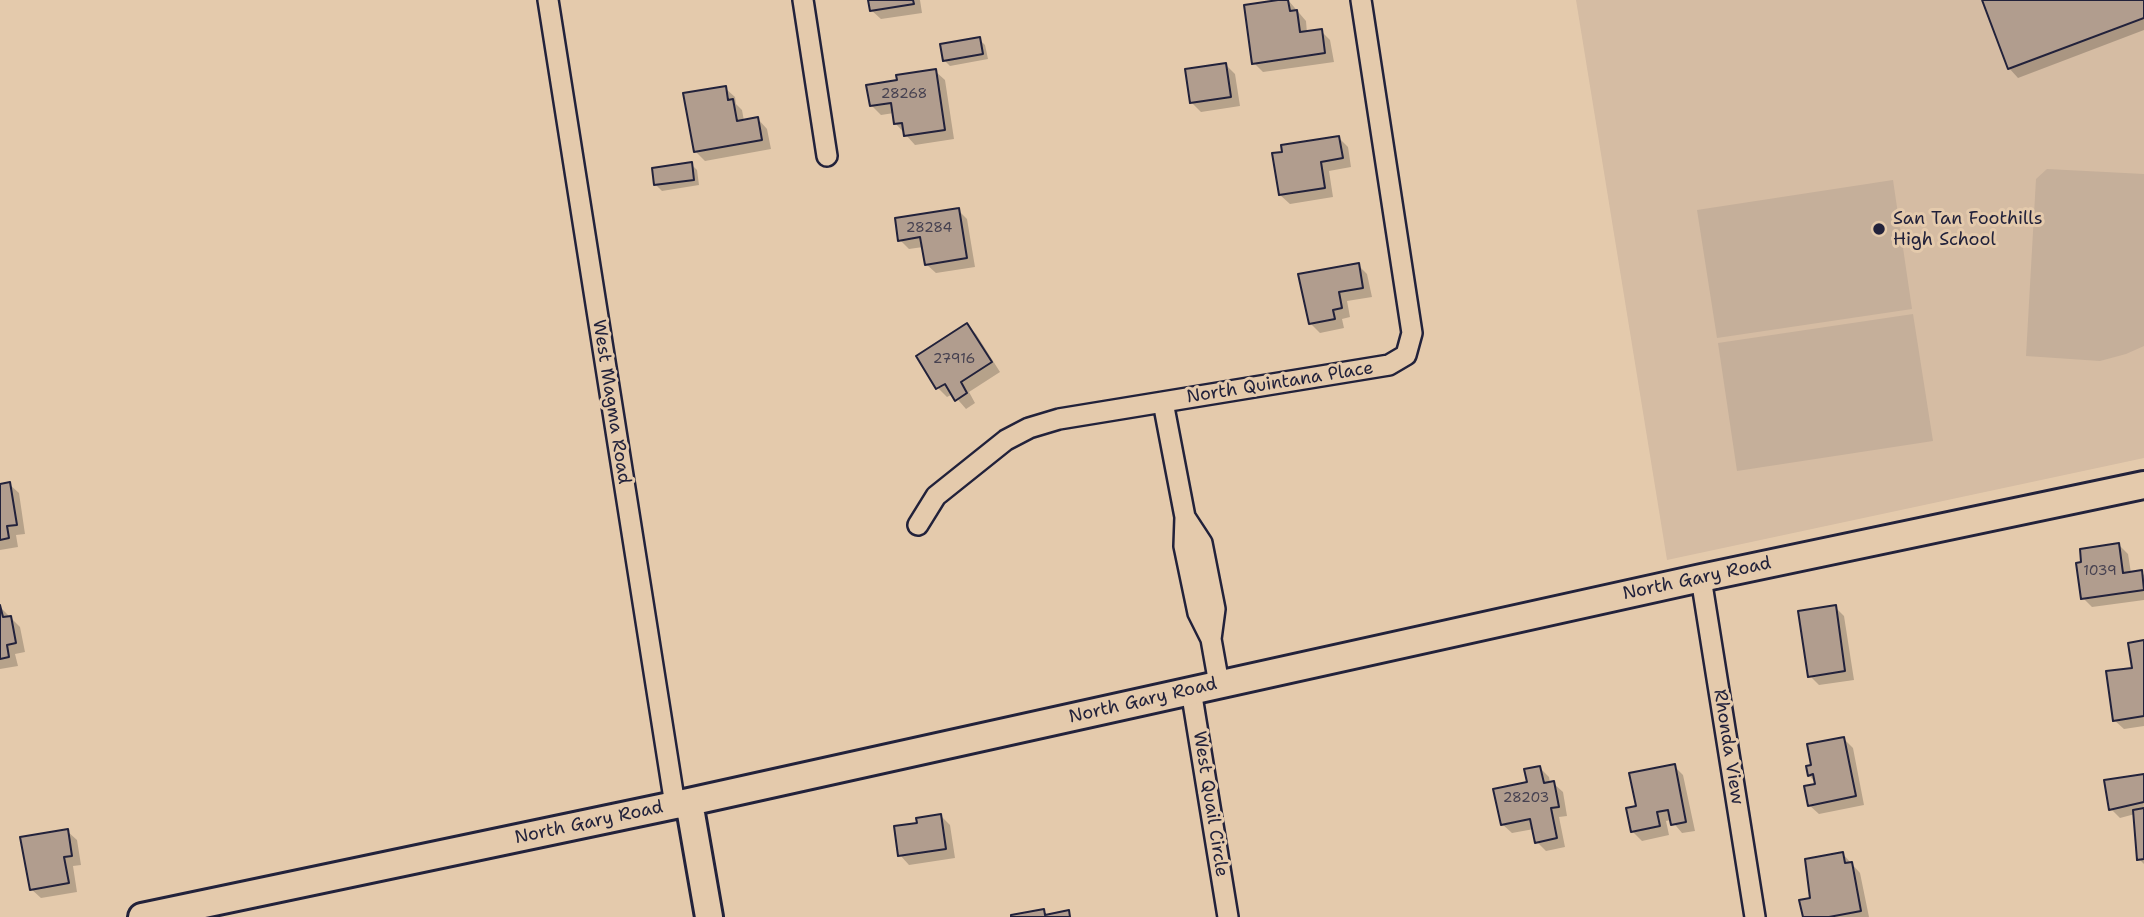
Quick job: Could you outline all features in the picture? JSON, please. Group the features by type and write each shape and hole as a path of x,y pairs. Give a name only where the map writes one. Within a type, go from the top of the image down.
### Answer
{"street":[{"name":"West Magma Road","path":"548,0 682,803"},
{"path":"803,0 827,156"},
{"name":"North Quintana Place","path":"918,525 936,496 1006,440 1029,428 1059,419 1389,365 1406,355 1412,333 1361,0"},
{"path":"1163,402 1185,517 1184,546 1198,613 1211,639 1219,684"},
{"name":"North Gary Road","path":"142,917 682,803 1701,578 2144,485"},
{"name":"Rhonda View","path":"1701,578 1755,917"},
{"name":"West Quail Circle","path":"1191,690 1228,917"},
{"path":"682,803 709,917"}],"shaded area":[{"name":"San Tan Foothills High School","path":"1576,0 2144,0 2144,458 1667,560"},
{"path":"2047,169 2144,174 2144,346 2100,361 2026,356 2036,179"},
{"path":"1893,180 1912,309 1717,338 1697,210"},
{"path":"1913,314 1933,441 1737,471 1718,343"}],"building":[{"path":"868,0 913,0 914,4 870,11"},
{"path":"1288,0 1290,11 1297,10 1300,32 1322,29 1325,53 1252,64 1244,5"},
{"path":"1982,0 2144,0 2144,18 2008,69"},
{"path":"980,37 983,54 943,61 940,44"},
{"path":"1226,63 1231,97 1190,103 1185,69"},
{"path":"936,69 945,130 904,136 902,123 894,124 891,103 870,106 866,85 897,80 896,75"},
{"path":"726,86 728,100 733,99 737,121 758,117 762,140 694,152 683,93"},
{"path":"1339,136 1343,158 1321,162 1325,188 1279,195 1272,153 1282,152 1281,145"},
{"path":"692,162 694,180 654,185 652,168"},
{"path":"959,208 967,258 925,265 920,237 898,241 895,218"},
{"path":"1359,263 1363,288 1339,292 1342,308 1333,310 1335,319 1309,324 1298,274"},
{"path":"967,323 992,362 961,382 967,393 955,401 945,384 936,389 916,356"},
{"path":"10,482 17,525 7,526 9,538 0,540 0,484"},
{"path":"2119,543 2123,573 2142,570 2144,590 2081,599 2076,563 2081,562 2080,549"},
{"path":"0,605 3,617 11,616 16,643 7,645 9,657 0,659"},
{"path":"1836,605 1845,671 1808,677 1798,611"},
{"path":"2144,640 2144,716 2113,721 2106,671 2132,668 2128,643"},
{"path":"1844,737 1856,796 1808,806 1804,786 1815,784 1813,774 1808,776 1806,766 1811,765 1807,744"},
{"path":"1675,764 1686,822 1671,825 1668,810 1657,812 1660,826 1631,832 1626,808 1636,806 1629,773"},
{"path":"1540,766 1544,783 1554,781 1559,807 1551,808 1557,838 1535,843 1530,819 1501,825 1493,789 1527,782 1524,769"},
{"path":"2144,774 2144,802 2109,810 2104,780"},
{"path":"2144,808 2144,859 2137,860 2133,810"},
{"path":"941,814 946,849 898,856 894,826 917,823 916,818"},
{"path":"68,829 72,856 64,857 69,883 30,890 20,837"},
{"path":"1843,852 1845,863 1852,862 1861,911 1829,917 1803,917 1799,900 1810,898 1805,859"},
{"path":"1044,909 1045,915 1069,910 1070,917 1011,917 1011,915"}],"place":[{"name":"San Tan Foothills High School","path":"1879,229"}]}
